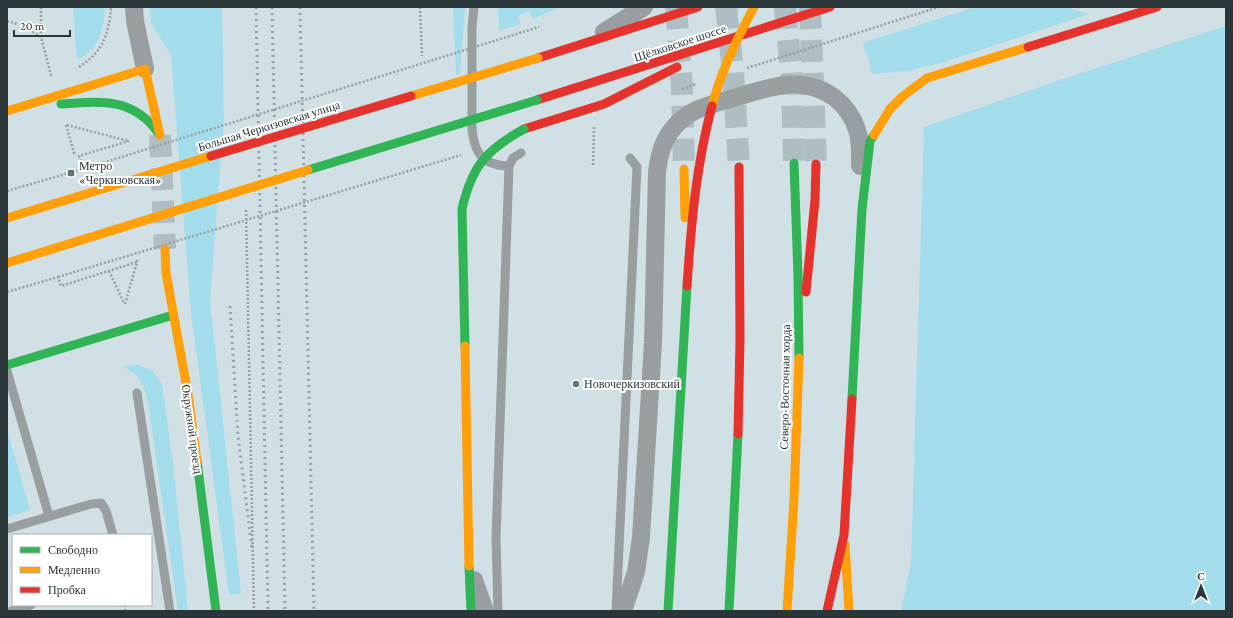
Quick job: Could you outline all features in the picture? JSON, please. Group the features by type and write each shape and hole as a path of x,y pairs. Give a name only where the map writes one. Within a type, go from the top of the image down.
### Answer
{"main road":[{"path":"586,43 698,7"},
{"path":"668,611 684,319 697,178 706,127 718,86 734,45 754,7"},
{"name":"Щёлковское шоссе","path":"7,263 537,100 830,7"},
{"path":"849,611 844,535 862,209 870,141 890,109 903,96 927,78 1157,7"},
{"path":"471,611 462,209 469,181 483,158 494,147 508,137 524,129 604,104 658,77 720,42"},
{"name":"Большая Черкизовская улица","path":"7,218 586,43"},
{"path":"144,69 160,135 146,117 133,109 112,103 89,102 60,104 7,112 144,69"},
{"name":"Северо-Восточная хорда","path":"787,611 793,532 799,365 798,228 794,163"},
{"path":"799,365 815,200 816,164"},
{"path":"729,611 734,528 740,363 738,230 739,167"},
{"path":"674,611 674,557 684,333 686,243 684,169"},
{"name":"Окружной проезд","path":"165,248 166,273 188,394 216,611"},
{"path":"7,365 173,315"},
{"path":"827,611 844,535"}],"street":[{"path":"134,7 135,22 144,69"},
{"path":"586,43 644,7"},
{"path":"623,611 636,572 641,537 653,343 656,173 660,150 665,139 680,121 700,109 779,85 808,85 819,88 839,101 847,110 858,131 862,209"},
{"path":"663,611 674,557"},
{"path":"469,566 484,611"}],"lane":[{"path":"474,7 472,28 473,142 481,157 498,166 509,166"},
{"path":"498,611 496,538 509,166 513,158 521,153"},
{"path":"616,611 637,167 630,158"},
{"path":"7,370 49,516"},
{"path":"137,393 170,611"},
{"path":"7,529 91,504 101,503 106,511 113,534"},
{"path":"11,611 28,606"}],"path":[{"path":"41,7 41,37 51,75 58,73"},
{"path":"76,68 89,60 99,50 110,24 111,7"},
{"path":"420,7 422,56"},
{"path":"7,21 24,26 41,37"},
{"path":"7,191 539,27"},
{"path":"75,156 66,125 129,141 79,156 82,169"},
{"path":"593,165 594,129"},
{"path":"7,292 58,278 464,154"},
{"path":"246,209 254,611"},
{"path":"109,271 124,304 137,259"},
{"path":"58,278 61,286 137,262"}],"shaded area":[{"path":"73,7 105,7 103,24 99,38 91,50 77,60"},
{"path":"150,7 222,7 224,117 210,300 241,593 229,595 191,313 171,55 151,23"},
{"path":"453,7 465,7 460,74 456,75"},
{"path":"498,7 560,7 533,19 529,11 518,16 520,24 499,31"},
{"path":"975,7 1065,7 1089,14 944,62 908,71 872,74 867,54 863,47 865,42"},
{"path":"1226,26 1226,611 901,611 911,562 924,127 1060,80"},
{"path":"136,364 153,371 162,384 173,463 188,611 178,611 145,390 137,376 123,366"},
{"path":"7,430 30,510 7,517"}],"tunnel":[{"path":"676,7 682,88 684,169"},
{"path":"726,7 733,71 739,167"},
{"path":"785,7 792,81 794,163"},
{"path":"810,7 816,164"},
{"path":"160,135 165,249"}],"railway":[{"path":"256,7 268,611"},
{"path":"272,7 285,611"},
{"path":"300,7 314,611"},
{"path":"230,306 238,436 252,548"}],"traffic: fast":[{"path":"308,170 537,100"},
{"path":"61,104 103,102 127,107 139,113 159,134"},
{"path":"465,346 462,209 466,194 476,170 490,152 524,129"},
{"path":"852,399 862,209 870,141 874,135"},
{"path":"794,163 799,358"},
{"path":"668,611 687,286"},
{"path":"7,365 173,315"},
{"path":"729,611 738,434"},
{"path":"197,461 216,611"},
{"path":"469,566 471,611"}],"traffic: slow":[{"path":"712,106 730,55 754,7"},
{"path":"874,135 890,109 903,96 927,78 1028,47"},
{"path":"411,96 538,58"},
{"path":"7,111 145,69 160,135"},
{"path":"7,218 211,156"},
{"path":"684,169 685,218"},
{"path":"7,263 308,170"},
{"path":"165,249 166,273 188,394 197,461"},
{"path":"465,346 469,566"},
{"path":"787,611 794,499 799,358"},
{"path":"845,544 849,611"}],"traffic: jam":[{"path":"538,58 698,7"},
{"path":"537,100 830,7"},
{"path":"1028,47 1157,7"},
{"path":"524,129 604,104 677,67"},
{"path":"211,156 411,96"},
{"path":"687,286 692,218 698,173 706,128 712,106"},
{"path":"806,292 815,200 816,164"},
{"path":"738,434 740,339 739,167"},
{"path":"827,611 844,535 852,399"}],"place":[{"name":"Метро «Черкизовская»","path":"71,173"},
{"name":"Новочеркизовский","path":"576,384"}]}
